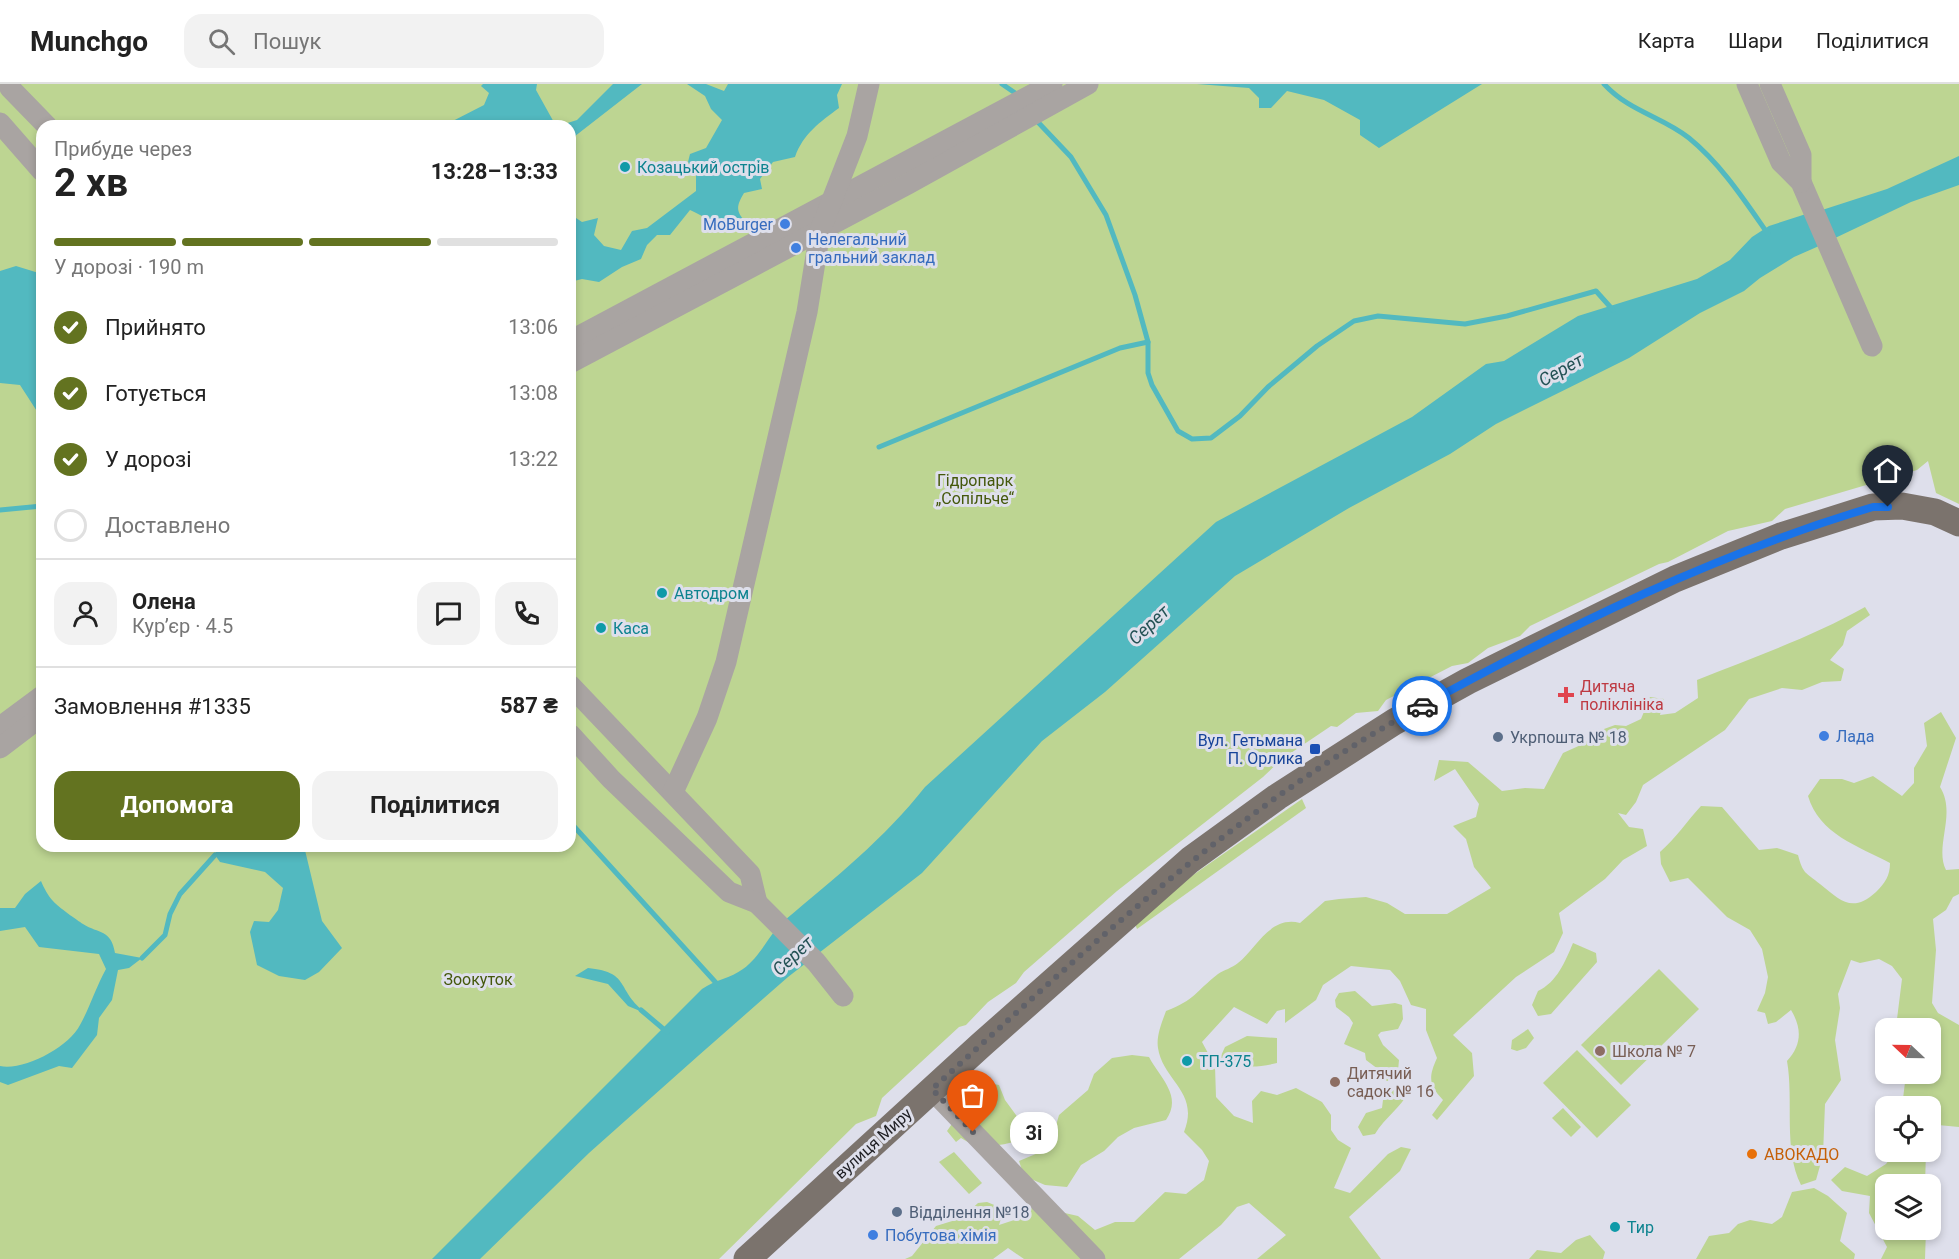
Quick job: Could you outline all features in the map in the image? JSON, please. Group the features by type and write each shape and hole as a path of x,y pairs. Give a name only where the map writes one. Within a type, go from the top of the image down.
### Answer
{"main road":[{"name":"вулиця Миру","path":"747,1259 932,1089 1190,860 1277,797 1415,709 1675,579 1781,536 1873,507 1902,506 1935,512 1959,523"}],"street":[{"path":"673,792 708,718 726,662 807,312 820,231 857,136 869,84"},
{"path":"576,338 675,295 763,251 820,231 1009,118 1052,84"},
{"path":"763,251 832,199 1088,84"},
{"path":"1747,84 1781,162 1803,187 1872,345"},
{"path":"1770,84 1801,155 1803,187"},
{"path":"10,88 41,120"},
{"path":"36,122 6,130 36,164"},
{"path":"576,359 675,295"},
{"path":"576,696 638,756 750,874 758,903"},
{"path":"0,727 36,700"},
{"path":"0,748 36,721"},
{"path":"576,741 611,779 729,892 758,903 816,962 843,996"},
{"path":"611,779 638,756"},
{"path":"699,865 721,844"},
{"path":"932,1089 1095,1259"}],"green space":[{"name":"Гідропарк „Сопільче“","path":"0,84 1959,84 1959,504 1936,493 1928,461 1917,470 1785,509 1772,521 1728,531 1668,562 1659,564 1530,626 1520,636 1488,648 1468,663 1452,666 1386,700 1378,711 1356,713 1337,727 1331,726 1282,759 1263,777 1117,891 1024,972 1016,983 988,1002 966,1025 959,1027 882,1098 876,1116 856,1124 719,1259 0,1259"},
{"path":"1865,607 1870,615 1847,631 1843,645 1830,660 1844,669 1841,681 1822,682 1802,690 1782,688 1749,699 1725,730 1643,785 1636,802 1626,815 1618,813 1629,827 1643,829 1647,846 1623,860 1605,879 1559,913 1563,933 1554,952 1516,977 1453,1035 1472,1053 1474,1076 1437,1120 1432,1115 1443,1100 1431,1081 1437,1058 1426,1030 1426,1009 1411,1005 1400,981 1390,970 1351,966 1323,985 1316,1000 1285,1023 1285,1009 1277,1011 1267,1024 1234,1007 1202,1042 1215,1066 1216,1097 1234,1116 1253,1123 1252,1101 1261,1091 1277,1095 1296,1088 1322,1102 1331,1115 1331,1130 1338,1140 1351,1148 1334,1188 1350,1193 1388,1154 1401,1147 1411,1149 1400,1171 1349,1217 1381,1259 1257,1259 1286,1235 1249,1203 1237,1207 1221,1225 1179,1259 1024,1259 1008,1248 993,1259 905,1259 912,1256 936,1226 962,1218 978,1203 987,1202 1004,1209 999,1225 1023,1217 1021,1210 1038,1207 1078,1216 1095,1230 1115,1222 1134,1222 1165,1192 1186,1194 1204,1180 1209,1161 1202,1150 1184,1132 1188,1118 1184,1097 1166,1069 1158,1048 1161,1024 1166,1011 1189,999 1218,974 1238,963 1272,928 1289,922 1300,923 1325,901 1366,897 1387,903 1405,914 1447,914 1491,888 1474,867 1466,839 1453,826 1476,817 1479,804 1455,769 1434,781 1439,760 1468,762 1502,791 1525,788 1544,789 1563,753 1583,744 1604,729 1615,725 1626,726 1641,719 1650,697 1664,699 1660,715 1675,713 1698,698 1697,680 1804,637"},
{"path":"1941,712 1956,738 1940,787 1945,797 1946,808 1943,861 1946,870 1959,869 1959,894 1953,897 1946,910 1933,919 1936,950 1932,1003 1938,1013 1959,1025 1959,1127 1941,1125 1941,1096 1903,1096 1905,1084 1941,1084 1941,1018 1897,1018 1902,979 1892,966 1879,959 1860,963 1851,960 1838,994 1840,1008 1835,1040 1841,1080 1825,1104 1823,1155 1816,1180 1801,1185 1792,1156 1787,1061 1798,1043 1799,1030 1795,1017 1791,1010 1776,1022 1768,1024 1765,1013 1757,1011 1765,993 1768,977 1762,949 1750,930 1727,917 1688,878 1670,882 1661,864 1660,852 1701,806 1722,807 1759,850 1777,848 1798,855 1805,872 1846,902 1853,903 1868,899 1888,876 1890,863 1830,829 1813,809 1808,796 1820,779 1842,779 1854,783 1873,776 1902,796 1914,783 1914,768 1927,746 1924,723"},
{"path":"1302,799 1306,808 1137,929 1135,924 1183,882"},
{"path":"1573,943 1596,953 1597,962 1551,1014 1538,1016 1532,1005 1538,991 1555,977"},
{"path":"1659,969 1699,1009 1621,1085 1581,1045"},
{"path":"1355,991 1372,1006 1395,1003 1402,1005 1403,1019 1398,1029 1381,1032 1378,1035 1383,1045 1399,1060 1398,1071 1388,1081 1382,1080 1378,1069 1366,1060 1365,1053 1344,1044 1353,1023 1336,1007 1335,1000 1339,993"},
{"path":"1528,1029 1534,1038 1526,1048 1517,1051 1511,1049 1512,1040"},
{"path":"1247,1036 1277,1038 1277,1063 1249,1066 1222,1061 1220,1058 1225,1047"},
{"path":"1577,1050 1631,1105 1597,1138 1543,1083"},
{"path":"1132,1055 1149,1057 1168,1087 1172,1103 1166,1120 1134,1128 1118,1137 1104,1151 1081,1165 1067,1187 1045,1185 1024,1176 1019,1161 1038,1153 1044,1140 1055,1129 1059,1115 1088,1090 1094,1074 1112,1058"},
{"path":"966,1079 999,1085 1005,1100 1030,1134 1015,1142 996,1145 977,1145 961,1138 956,1142 947,1131 970,1098 959,1087"},
{"path":"1407,1088 1409,1091 1406,1097 1375,1134 1363,1136 1358,1127 1366,1113 1382,1108 1383,1100 1395,1089"},
{"path":"1563,1108 1581,1127 1571,1137 1552,1118"},
{"path":"954,1152 982,1183 969,1194 939,1162"},
{"path":"1888,1162 1926,1162 1925,1174 1875,1174 1875,1224 1869,1213 1870,1196 1842,1191 1831,1180 1845,1167 1867,1176"},
{"path":"1814,1188 1828,1196 1847,1213 1840,1241 1855,1254 1854,1259 1696,1259 1709,1236 1729,1233 1738,1224 1750,1220 1772,1224 1782,1217 1792,1192"},
{"path":"1590,1235 1605,1252 1603,1259 1529,1259 1537,1250 1561,1253 1576,1240"},
{"path":"1883,1240 1926,1240 1925,1259 1881,1259 1887,1247"}],"water":[{"path":"483,84 537,84 536,90 553,120 455,120 484,105 489,93 481,86"},
{"path":"613,84 642,84 576,135 577,120"},
{"path":"687,84 706,84 724,91 728,84 842,84 837,95 839,108 807,135 795,157 773,162 760,179 762,189 744,193 738,208 745,221 731,225 724,224 690,210 670,235 657,235 647,245 641,259 622,267 599,282 582,279 576,280 576,218 582,222 598,218 594,235 604,246 621,250 632,231 647,228 696,191 696,172 688,162 690,154 706,148 722,120 711,109 705,96"},
{"path":"1197,84 1482,84 1379,148 1360,135 1360,120 1324,100 1287,91 1271,108 1259,108 1259,98 1249,88"},
{"path":"1959,156 1959,185 1911,202 1833,239 1819,211 1887,189"},
{"name":"Серет","path":"1806,214 1819,246 1794,257 1744,291 1700,313 1629,358 1496,424 1450,454 1349,508 1235,576 1105,692 1042,741 922,873 788,977 589,1153 480,1259 432,1259 702,989 738,972 749,964 779,926 876,841 925,787 1216,522 1412,417 1486,364 1504,361 1578,316 1697,279 1730,260 1752,237 1769,226"},
{"path":"16,266 36,272 36,410 20,385 0,383 0,271"},
{"path":"216,852 305,852 322,921 342,948 319,972 305,980 279,976 257,965 250,932 254,921 269,922 278,910 283,888 265,872 220,862 215,855"},
{"path":"41,881 49,897 59,907 83,924 104,933 111,940 115,953 142,958 129,968 118,970 112,1000 99,1018 97,1035 72,1068 59,1066 8,1085 0,1082 0,1066 10,1067 33,1061 45,1056 66,1041 80,1025 106,969 99,954 39,947 25,927 0,931 0,908 15,908 25,894"},
{"path":"588,968 601,970 616,977 641,1009 640,1011 628,1006 608,984 575,976"}],"waterway":[{"path":"1002,84 1018,95"},
{"path":"1604,84 1624,101 1668,124 1701,148 1732,183 1768,234"},
{"path":"1035,119 1071,157 1106,215 1135,295 1148,342 1148,373 1152,385 1178,431 1192,439 1211,438 1240,416 1268,387 1317,346 1354,321 1378,316 1465,324 1507,316 1596,291 1613,310"},
{"path":"879,447 1120,348 1148,342"},
{"path":"0,510 36,507"},
{"path":"576,829 718,985"},
{"path":"142,958 165,935 170,914 180,894 215,855"},
{"path":"641,1010 667,1032"}],"way so far":[{"path":"973,1132 932,1089 1136,905 1190,860 1277,797 1370,736 1422,706"}],"place":[{"name":"Козацький острів","path":"625,167"},
{"name":"MoBurger","path":"785,224"},
{"name":"Нелегальний гральний заклад","path":"796,248"},
{"name":"Автодром","path":"662,593"},
{"name":"Каса","path":"601,628"},
{"name":"Дитяча поліклініка","path":"1566,695"},
{"name":"Лада","path":"1824,736"},
{"name":"Укрпошта № 18","path":"1498,737"},
{"name":"Вул. Гетьмана П. Орлика","path":"1315,749"},
{"name":"Школа № 7","path":"1600,1051"},
{"name":"ТП-375","path":"1187,1061"},
{"name":"Дитячий садок № 16","path":"1335,1082"},
{"name":"3і","path":"973,1132"},
{"name":"АВОКАДО","path":"1752,1154"},
{"name":"Відділення №18","path":"897,1212"},
{"name":"Тир","path":"1615,1227"},
{"name":"Побутова хімія","path":"873,1235"}],"route":[{"path":"1422,706 1675,579 1781,536 1833,518 1873,507 1888,507"}],"park label":[{"name":"Зоокуток","path":"478,979"}]}
